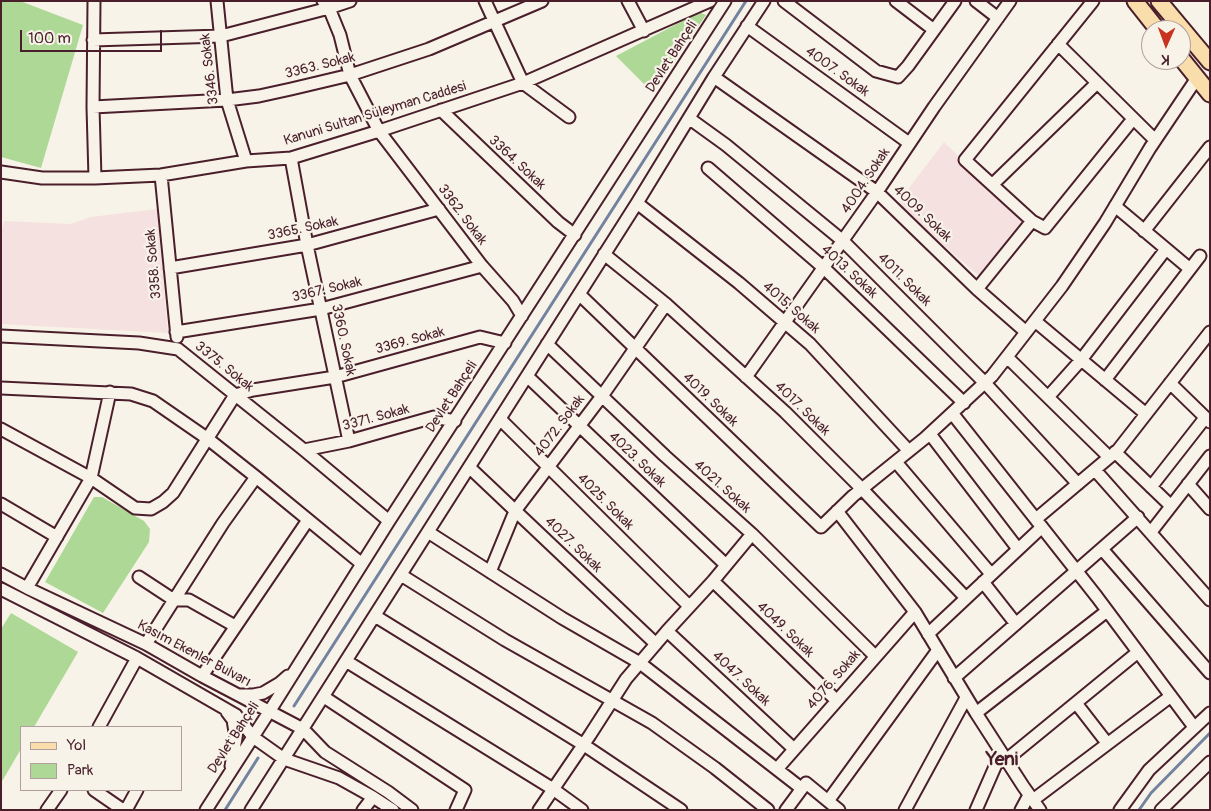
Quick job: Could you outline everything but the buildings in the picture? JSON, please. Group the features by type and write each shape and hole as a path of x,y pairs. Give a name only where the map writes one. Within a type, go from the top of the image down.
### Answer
{"main road":[{"path":"1135,1 1150,20"},
{"path":"1159,1 1210,62"},
{"path":"1191,70 1210,94"}],"street":[{"path":"94,1 93,107 95,178"},
{"name":"3346. Sokak","path":"217,1 227,100 246,161"},
{"path":"93,40 221,36 326,5 350,1"},
{"path":"484,1 523,83 569,117"},
{"name":"3363. Sokak","path":"93,107 227,100 259,96 350,75 428,49 542,1"},
{"path":"628,1 644,31"},
{"path":"250,810 324,697 637,203 714,77 764,1"},
{"path":"784,1 876,71 898,77 955,1"},
{"path":"896,1 934,30"},
{"path":"976,1 998,18"},
{"name":"4004. Sokak","path":"746,377 877,192 909,142 1010,1"},
{"path":"1093,1 965,160 1032,221 1045,228 1133,119"},
{"name":"Kanuni Sultan Süleyman Caddesi","path":"1,172 42,178 161,175 246,161 291,158 523,83 644,31 718,2"},
{"name":"Devlet Bahçeli","path":"206,810 362,564 575,235 718,2"},
{"name":"3362. Sokak","path":"326,5 340,34 350,75 379,131 482,266 513,301 522,316"},
{"name":"4007. Sokak","path":"747,26 909,142"},
{"path":"1058,44 1155,140"},
{"name":"4009. Sokak","path":"714,77 877,192 977,289 1026,332"},
{"path":"1040,810 966,698 915,612 837,511 930,434 986,382 1007,357 1062,286 1197,78"},
{"path":"993,184 1097,83"},
{"name":"3364. Sokak","path":"441,110 558,222 575,235"},
{"name":"4011. Sokak","path":"690,118 726,145 843,241 986,382 1078,484"},
{"path":"1144,230 1210,147"},
{"name":"3360. Sokak","path":"291,158 307,246 349,441"},
{"name":"4013. Sokak","path":"708,168 824,268 964,403"},
{"name":"3358. Sokak","path":"161,175 178,349"},
{"name":"4015. Sokak","path":"637,203 739,283 810,344 909,451"},
{"path":"1115,206 1190,269"},
{"name":"3365. Sokak","path":"170,268 307,246 439,209"},
{"path":"977,289 1032,221"},
{"path":"1048,397 1081,360 1166,249"},
{"name":"4017. Sokak","path":"604,254 666,304 786,412 966,598"},
{"path":"1105,380 1200,256"},
{"name":"3367. Sokak","path":"176,332 321,308 482,266"},
{"name":"4019. Sokak","path":"579,294 821,527 837,511"},
{"name":"4072. Sokak","path":"490,572 515,511 602,396 666,304"},
{"path":"1035,321 1146,414"},
{"path":"928,634 1018,549 1039,523 1078,484 1112,455 1210,332"},
{"name":"3375. Sokak","path":"1,336 139,343 178,349 390,521"},
{"name":"3369. Sokak","path":"235,395 253,390 335,376 480,337 505,343"},
{"name":"4021. Sokak","path":"547,344 665,456 752,534 875,656"},
{"path":"1007,357 1048,397 1171,506"},
{"name":"4023. Sokak","path":"527,376 726,565"},
{"path":"1151,487 1208,420 1170,383"},
{"path":"1,388 110,392 131,394 153,401 208,439 362,564"},
{"path":"27,588 91,478 110,392"},
{"path":"1,429 91,478 135,508 151,509 173,493 235,395"},
{"path":"952,413 1077,572 1194,727"},
{"name":"3371. Sokak","path":"304,450 349,441 434,417 455,421"},
{"name":"4025. Sokak","path":"500,419 690,606"},
{"path":"930,434 1018,549"},
{"path":"1151,532 1210,456"},
{"path":"896,462 987,578 1016,624"},
{"name":"4027. Sokak","path":"469,467 656,644"},
{"path":"1095,470 1210,600"},
{"path":"146,644 256,477"},
{"path":"1188,484 1210,508"},
{"path":"1,504 57,537"},
{"path":"954,678 1138,517"},
{"path":"202,676 308,520"},
{"path":"428,532 562,618 640,663 801,788"},
{"path":"538,810 584,745 626,679 667,631 714,581 752,534"},
{"path":"1102,549 1210,673"},
{"name":"Kasım Ekenler Bulvarı","path":"1,574 146,644 237,695 303,729 325,752 388,792 412,810"},
{"path":"401,575 506,640 652,723 707,762 768,810"},
{"path":"139,577 174,600 189,600 236,626"},
{"name":"4049. Sokak","path":"714,581 836,700"},
{"path":"1,589 137,658 236,715 253,737 284,758 339,778 393,810"},
{"path":"976,713 1107,611"},
{"name":"4076. Sokak","path":"777,769 915,612"},
{"path":"375,616 584,745 681,810"},
{"name":"4047. Sokak","path":"667,631 794,749"},
{"path":"828,801 938,650"},
{"path":"976,810 1004,757 1076,703 1138,652"},
{"path":"104,726 137,658"},
{"path":"346,661 553,789 582,810"},
{"path":"237,695 263,693 280,683 298,666"},
{"path":"1021,810 1031,798 1171,696"},
{"path":"324,697 465,790 456,810"},
{"path":"905,810 966,698"},
{"path":"1076,703 1107,744"},
{"path":"222,707 233,720 236,738 229,774"},
{"path":"1120,810 1149,770 1210,713"},
{"path":"1161,810 1210,762"},
{"path":"786,810 806,783 839,810"},
{"path":"47,810 59,791"},
{"path":"96,791 125,810 136,791"},
{"path":"363,810 374,797"}],"shaded area":[{"path":"944,142 1025,221 980,277 897,204"},
{"path":"157,209 168,333 1,324 1,234 4,221 71,224 91,217"}],"green space":[{"path":"1,1 20,1 83,25 41,168 1,157"},
{"path":"701,13 706,15 653,93 616,56 690,17"},
{"path":"94,497 102,497 144,521 150,529 149,542 103,613 45,582"},
{"path":"11,613 78,652 35,726 20,726 20,751 1,783 1,629"}],"waterway":[{"path":"294,706 746,1"},
{"path":"1139,810 1151,793 1210,733"},
{"path":"225,810 258,758"}],"district":[{"name":"Yeni","path":"1002,760"}]}
